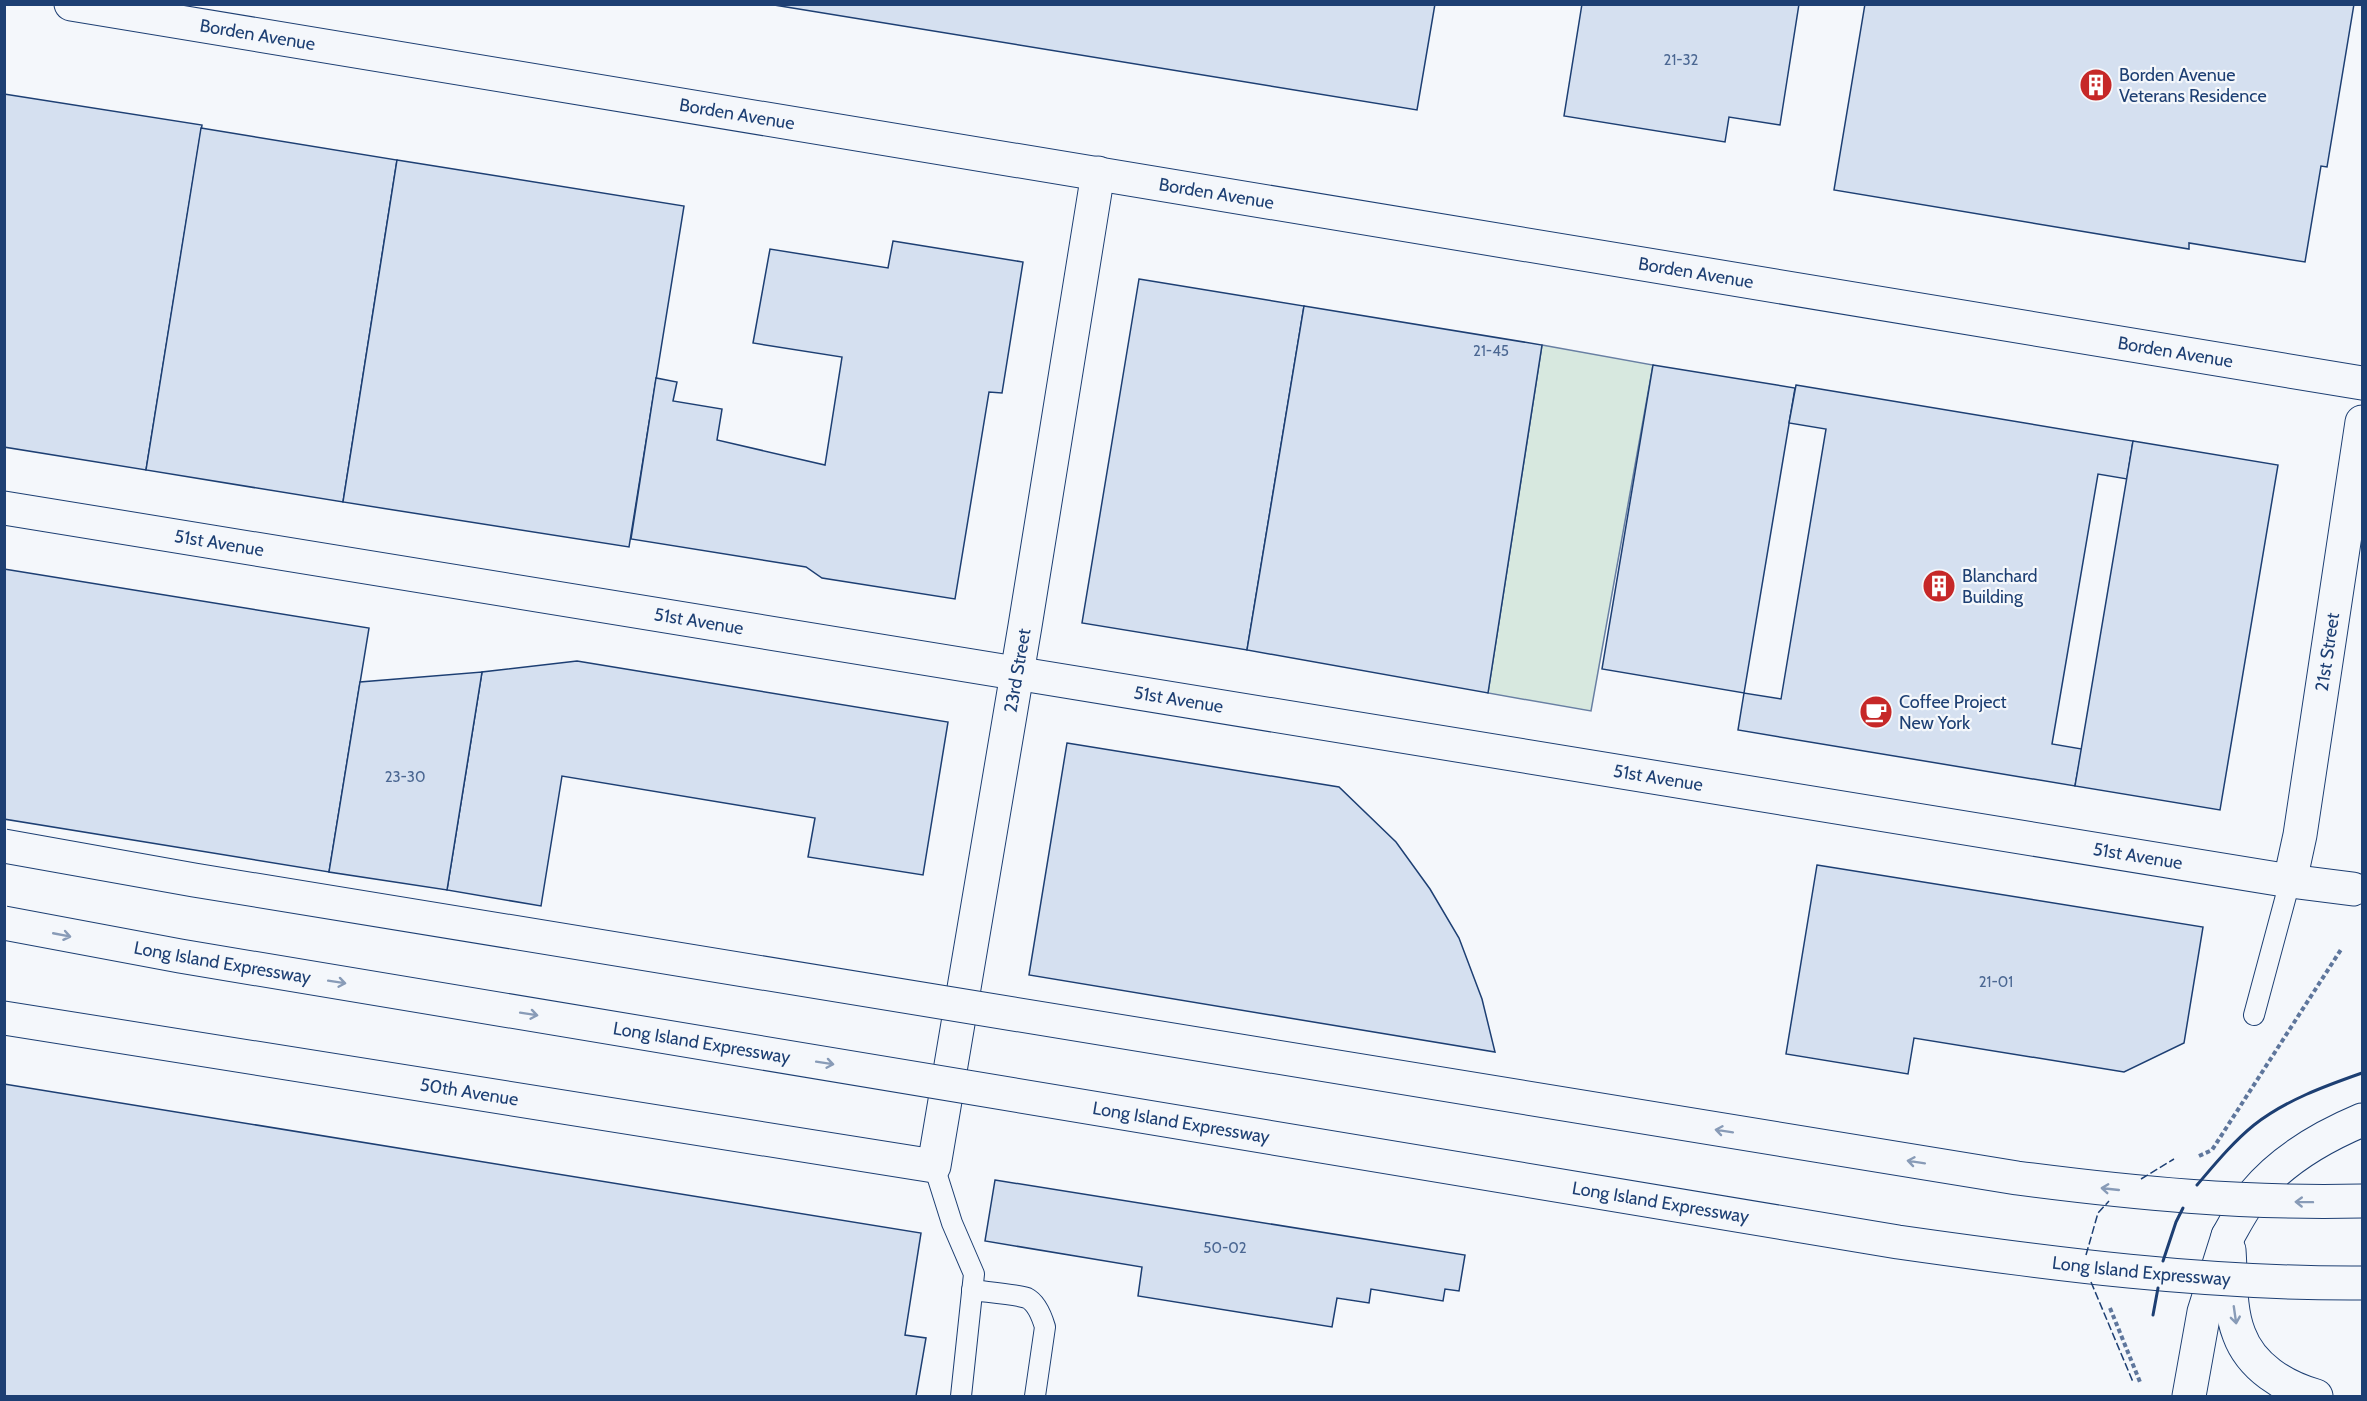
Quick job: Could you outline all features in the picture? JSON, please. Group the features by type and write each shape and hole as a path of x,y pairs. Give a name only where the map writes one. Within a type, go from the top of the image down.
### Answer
{"main road":[{"name":"Borden Avenue","path":"71,4 2362,383"},
{"name":"23rd Street","path":"934,1166 1098,173"},
{"name":"21st Street","path":"2290,881 2300,835 2362,422"},
{"name":"51st Avenue","path":"4,508 1016,675 2353,890"},
{"path":"4,846 194,880 2017,1178 2144,1193 2237,1200 2362,1201"},
{"name":"Long Island Expressway","path":"4,923 180,956 1898,1242 2031,1261 2175,1276 2294,1283 2362,1283"},
{"name":"50th Avenue","path":"4,1018 934,1166"},
{"path":"2189,1396 2204,1312 2228,1236 2254,1193 2319,1141 2362,1120"},
{"path":"2228,1236 2235,1318 2239,1335 2250,1354 2265,1370 2282,1383 2316,1396"}],"lane":[{"path":"2254,1015 2290,881"},
{"path":"934,1166 952,1223 974,1274 961,1396"},
{"path":"972,1290 1027,1298 1035,1305 1045,1327 1035,1396"}],"path":[{"path":"2212,1150 2342,948"}],"shaded area":[{"path":"1542,345 1653,365 1591,711 1488,693"}],"building":[{"path":"768,4 1435,4 1417,110"},
{"path":"1582,4 1799,4 1780,125 1729,117 1725,142 1564,116"},
{"name":"Borden Avenue Veterans Residence","path":"1865,4 2354,4 2327,167 2321,166 2305,262 2189,243 2189,249 1834,190"},
{"path":"4,94 202,125 146,470 4,447"},
{"path":"201,128 397,160 343,502 146,470"},
{"path":"397,160 684,206 629,547 343,502"},
{"path":"893,241 1023,262 1002,393 989,392 955,599 822,578 806,567 631,539 656,378 677,382 673,401 722,409 717,440 825,465 842,357 753,343 770,249 888,268"},
{"path":"1139,279 1304,306 1247,650 1082,623"},
{"path":"1304,306 1542,345 1488,693 1247,650"},
{"path":"1653,365 1795,388 1744,693 1602,669"},
{"name":"Blanchard Building","path":"1796,385 2133,441 2127,479 2098,474 2052,744 2082,749 2075,786 1738,730 1744,693 1781,699 1826,429 1789,423"},
{"path":"2133,441 2278,465 2220,810 2075,786"},
{"path":"4,569 369,628 329,872 4,819"},
{"path":"577,661 948,722 923,875 808,857 815,818 562,776 541,906 447,890 482,672"},
{"path":"482,672 447,890 329,872 360,682"},
{"path":"1067,743 1339,787 1396,842 1430,889 1459,938 1482,999 1495,1052 1029,975"},
{"path":"1817,865 2203,927 2184,1043 2124,1072 1914,1038 1908,1074 1786,1054"},
{"path":"4,1084 921,1233 905,1335 926,1338 916,1396 4,1396"},
{"path":"995,1180 1465,1255 1459,1291 1445,1289 1443,1301 1371,1289 1369,1303 1337,1298 1332,1327 1138,1296 1142,1267 985,1241"}],"fence":[{"path":"2141,1179 2174,1159"},
{"path":"2086,1255 2098,1213 2109,1201"},
{"path":"2091,1282 2133,1382"}],"wall":[{"path":"2197,1185 2224,1154 2266,1116 2306,1094 2362,1073"},
{"path":"2163,1261 2183,1208"},
{"path":"2153,1315 2158,1288"}],"place":[{"name":"Borden Avenue Veterans Residence","path":"2096,85"},
{"name":"Blanchard Building","path":"1939,586"},
{"name":"Coffee Project New York","path":"1876,712"}]}
